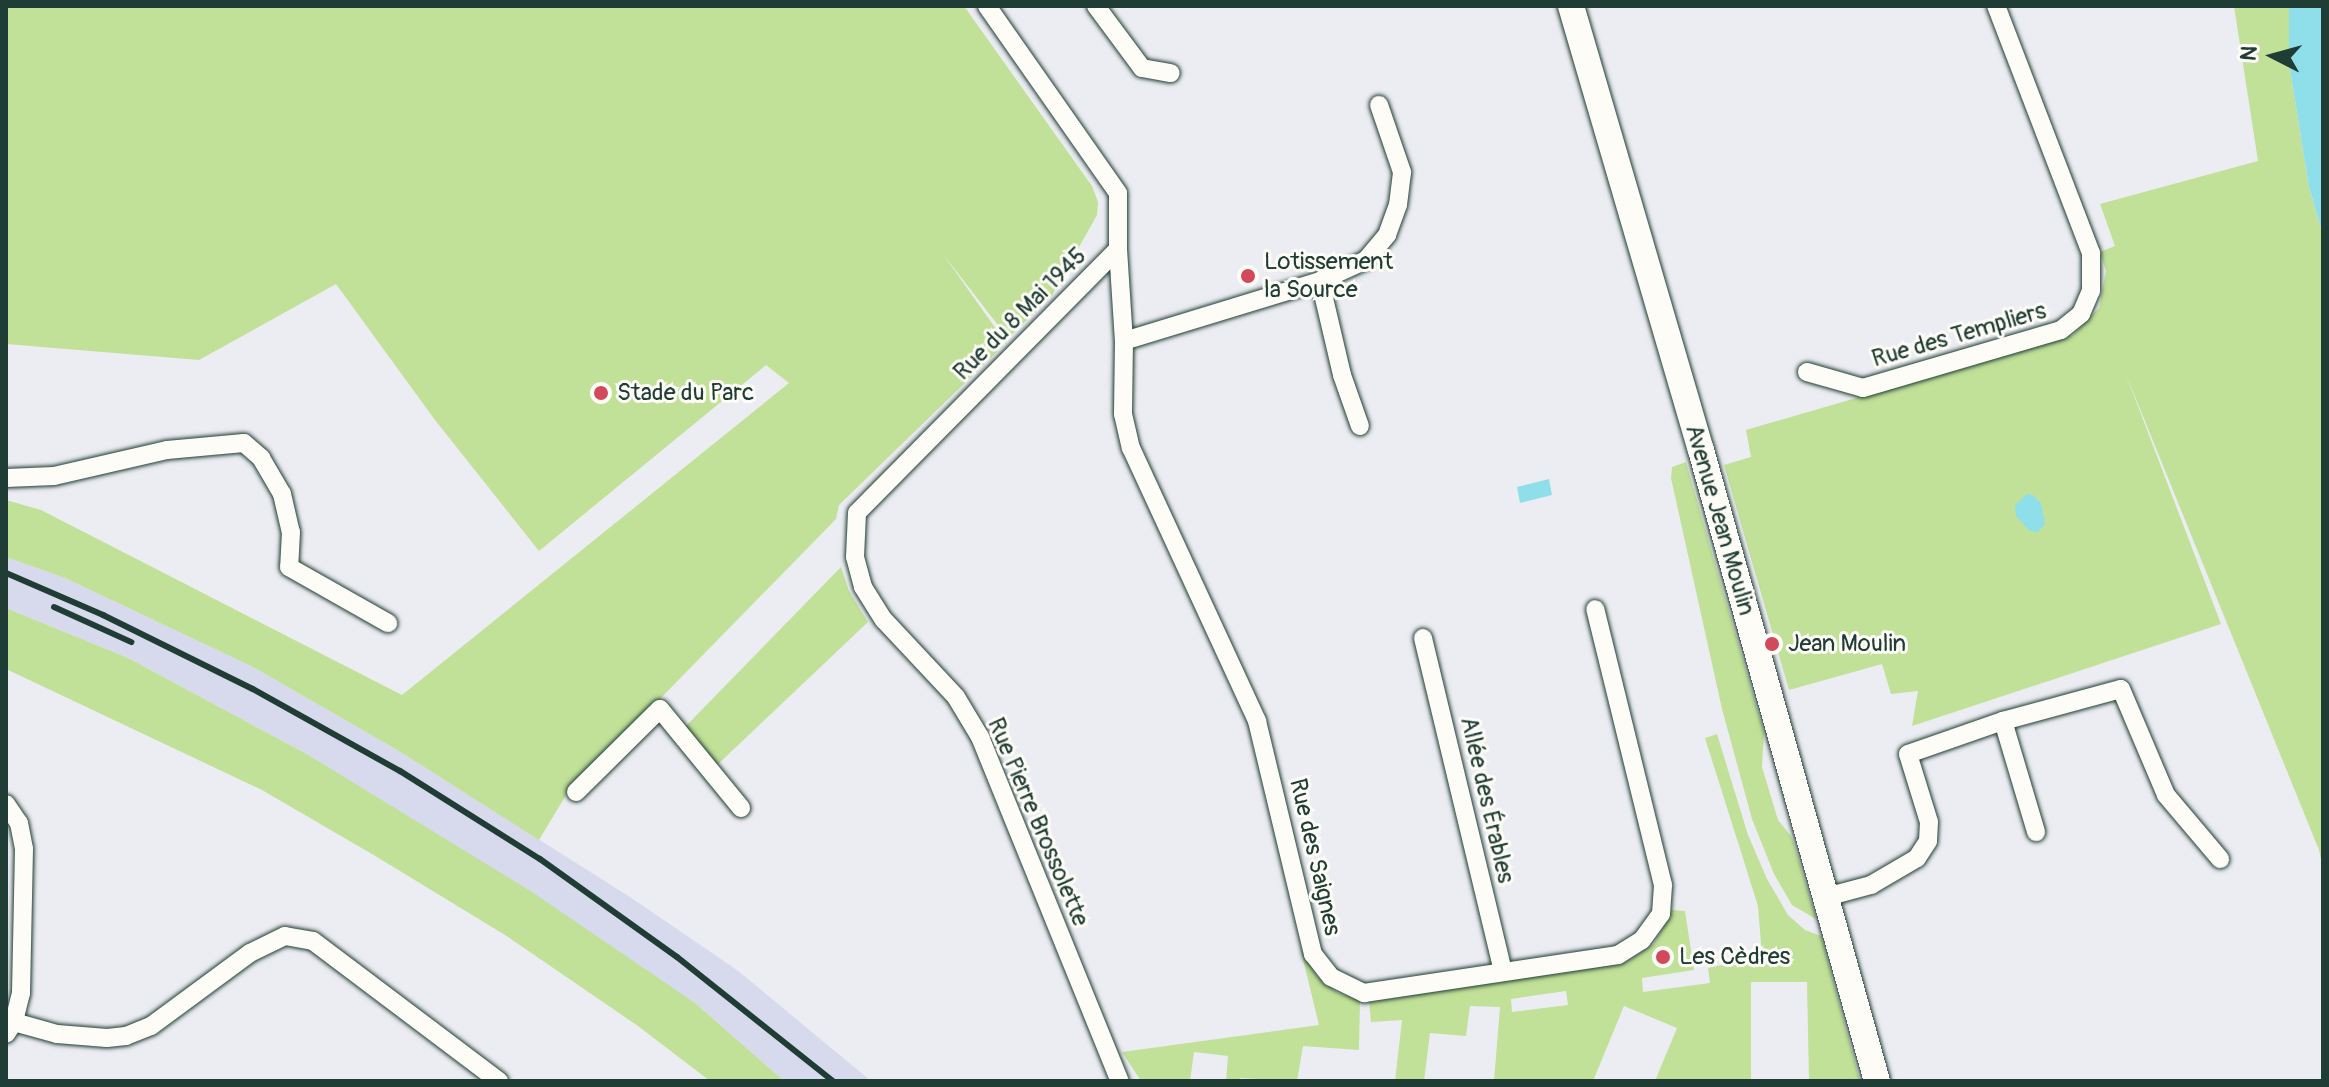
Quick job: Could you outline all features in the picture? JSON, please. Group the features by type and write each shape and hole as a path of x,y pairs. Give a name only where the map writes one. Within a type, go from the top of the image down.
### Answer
{"main road":[{"name":"Avenue Jean Moulin","path":"1571,6 1877,1081"}],"street":[{"name":"Rue du 8 Mai 1945","path":"857,513 1118,249 1118,193 987,6"},
{"path":"1096,6 1142,68 1171,73"},
{"name":"Rue des Templiers","path":"1807,372 1863,388 2061,330 2081,314 2091,291 2091,253 1996,6"},
{"path":"1124,341 1320,281 1366,260 1387,235 1398,205 1402,172 1379,105"},
{"name":"Rue des Saignes","path":"1118,249 1124,341 1123,414 1131,448 1257,721 1313,954 1331,977 1364,993 1618,955 1642,940 1661,914 1663,885 1595,609"},
{"path":"1320,281 1342,375 1360,426"},
{"path":"6,478 54,476 167,450 244,443 261,458 282,494 291,532 289,567 388,623"},
{"name":"Rue Pierre Brossolette","path":"857,513 855,557 863,587 884,620 956,697 980,737 1120,1081"},
{"name":"Allée des Érables","path":"1423,638 1503,972"},
{"path":"1826,897 1871,885 1917,858 1928,841 1929,822 1908,754 2003,721 2121,689 2166,795 2220,859"},
{"path":"576,792 660,709 741,808"},
{"path":"2003,721 2036,832"},
{"path":"6,804 19,823 24,849 21,993 10,1028 107,1038 126,1036 151,1026 250,953 285,936 313,941 370,982 487,1078"}],"shaded area":[{"path":"6,557 65,578 253,667 399,751 630,897 737,970 871,1081 784,1081 695,1003 305,753 128,658 6,608"}],"green space":[{"path":"6,6 964,6 1092,186 1098,202 1097,215 1051,297 1008,338 943,254 1006,343 839,505 836,519 566,795 539,840 399,751 253,667 65,578 6,557 6,500 41,510 402,695 789,383 766,365 539,551 435,420 336,284 199,360 6,344"},
{"path":"2234,6 2289,6 2289,63 2309,187 2323,235 2323,869 2319,850 2125,372 2221,624 1912,726 1918,691 1891,694 1882,664 1789,690 1724,465 1751,457 1746,430 2073,335 2099,308 2106,271 2100,252 2115,246 2100,204 2258,161"},
{"path":"1686,462 1764,733 1762,767 1778,820 1792,837 1816,919 1792,905 1774,874 1752,819 1722,709 1671,478 1672,467"},
{"path":"841,567 849,591 868,622 716,766 684,728"},
{"path":"6,608 128,658 305,753 532,892 695,1003 784,1081 710,1081 638,1026 505,935 377,857 262,790 6,669"},
{"path":"1717,734 1748,835 1767,879 1788,915 1805,930 1821,936 1860,1081 1809,1081 1807,982 1751,982 1751,1081 1655,1081 1677,1028 1624,1006 1593,1081 1494,1081 1500,1007 1470,1006 1466,1036 1430,1033 1424,1081 1395,1081 1402,1020 1371,1022 1369,1002 1626,962 1654,944 1672,910 1685,911 1694,970 1642,978 1643,992 1710,983 1708,968 1762,956 1758,906 1705,738","holes":["1566,991 1568,1005 1512,1012 1511,999"]},
{"path":"1300,947 1317,977 1338,993 1360,1000 1359,1050 1303,1046 1297,1081 1240,1078 1239,1081 1226,1081 1228,1056 1194,1052 1190,1081 1141,1081 1122,1052 1319,1025"}],"water":[{"path":"2289,6 2323,6 2323,235 2309,187 2289,63"},
{"path":"1549,479 1552,495 1520,503 1517,487"},
{"path":"2027,494 2033,495 2041,503 2045,524 2038,532 2030,531 2016,516 2015,505"}],"railway":[{"path":"6,573 103,615 253,689 400,771 540,859 677,957 833,1081"},
{"path":"54,607 131,642"}],"place":[{"name":"Lotissement la Source","path":"1248,276"},
{"name":"Stade du Parc","path":"601,393"},
{"name":"Jean Moulin","path":"1772,644"},
{"name":"Les Cèdres","path":"1663,957"}]}
